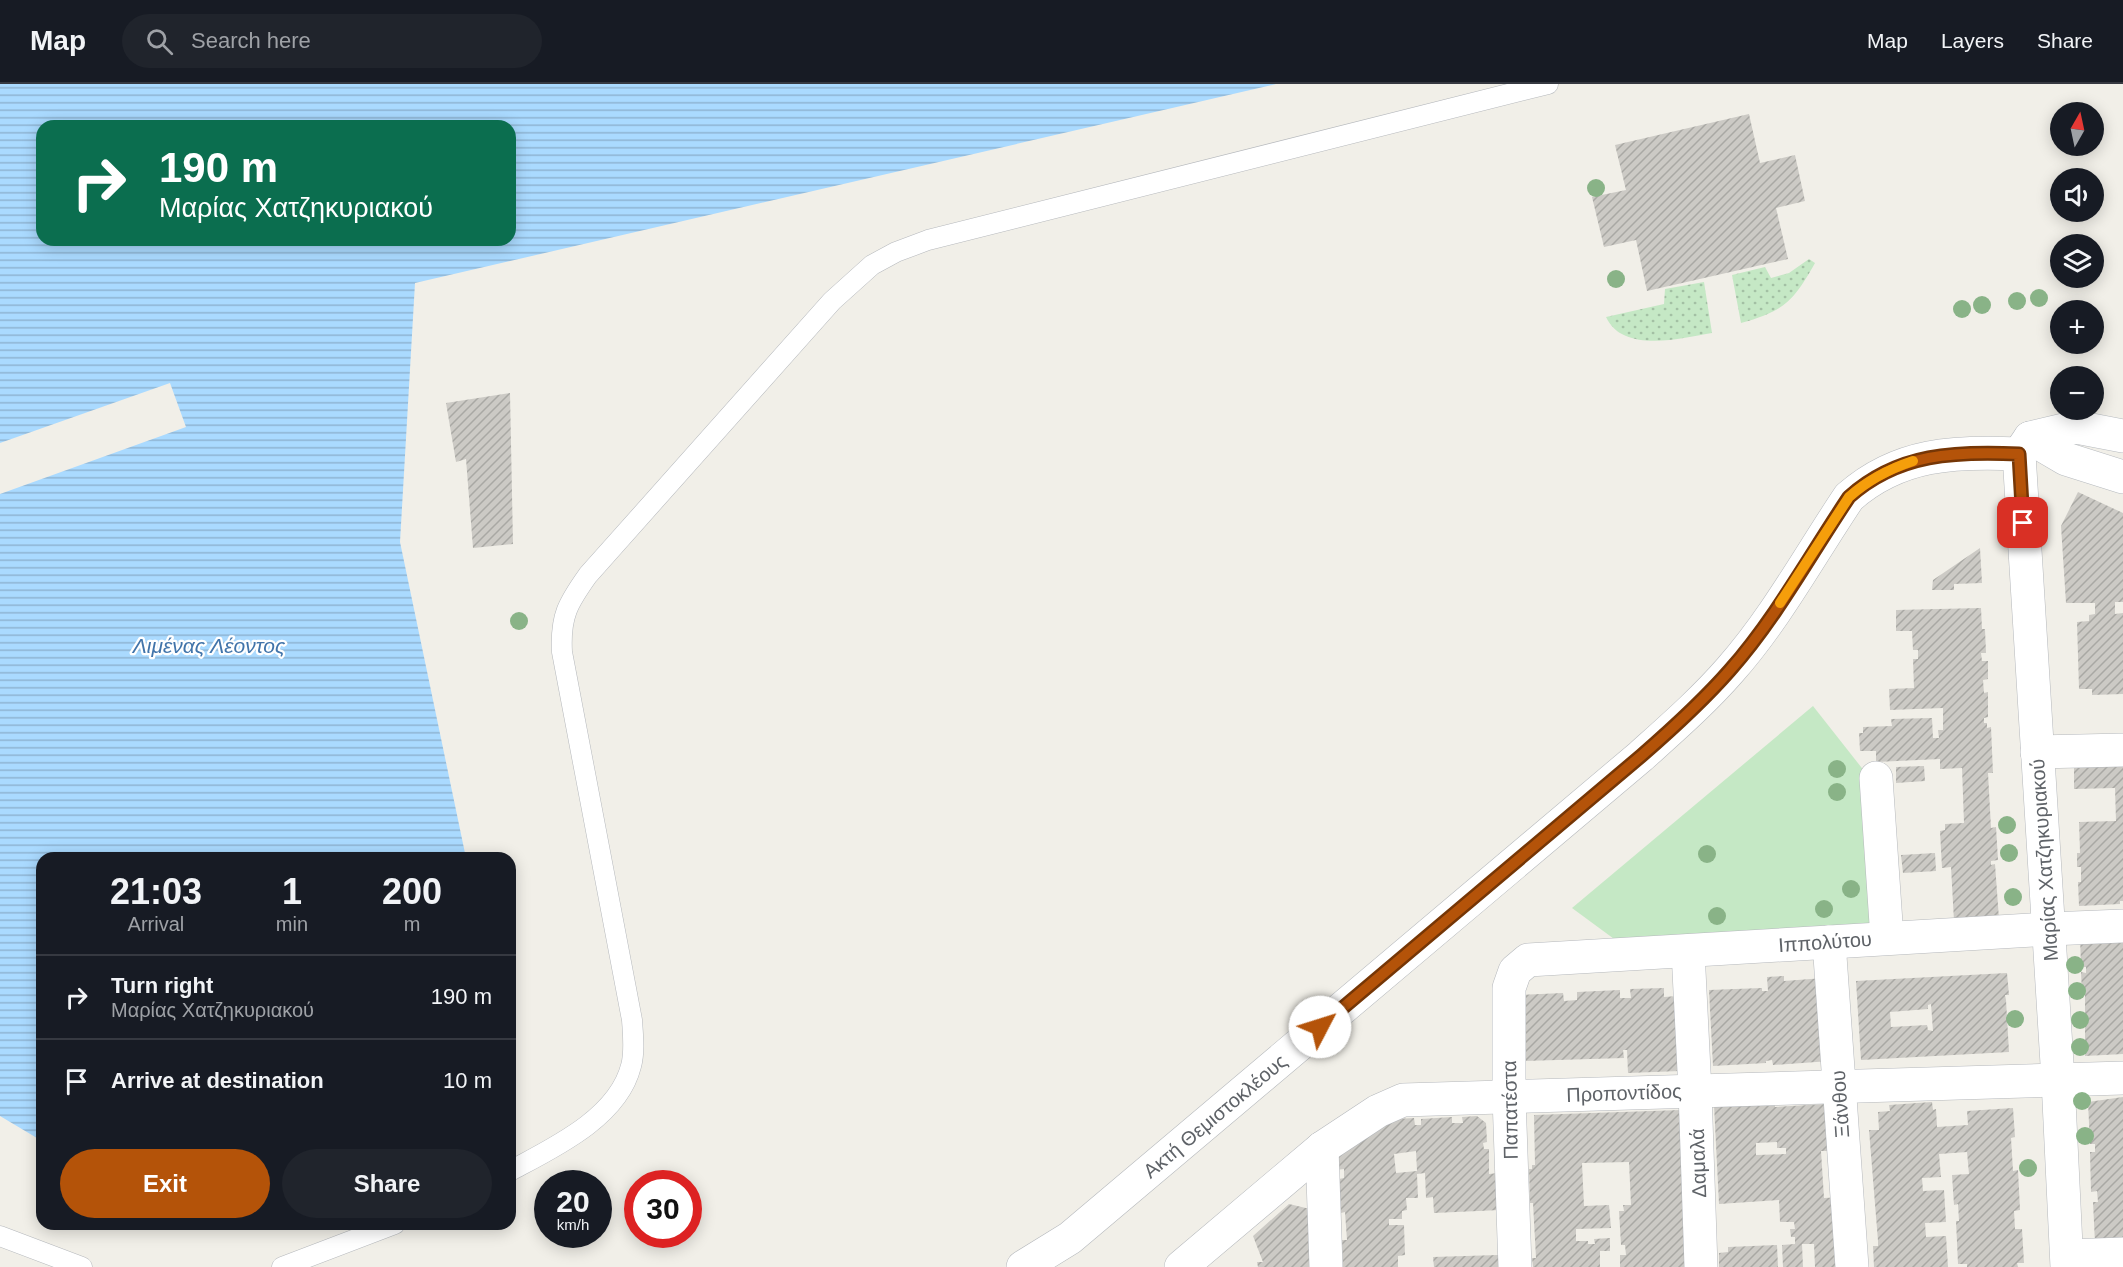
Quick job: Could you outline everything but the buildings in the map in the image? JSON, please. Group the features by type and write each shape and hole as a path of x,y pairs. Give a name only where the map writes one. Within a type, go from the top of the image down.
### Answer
{"street":[{"path":"2024,446 2076,427 2123,436"},
{"path":"2024,446 2123,477"},
{"name":"Μαρίας Χατζηκυριακού","path":"2024,446 2037,752 2067,1262"},
{"name":"Ακτή Θεμιστοκλέους","path":"1023,1267 1070,1238 1632,764 1692,710 1730,670 1752,642 1849,497 1863,484 1894,467 1941,455 2024,446"},
{"path":"2037,752 2123,750"},
{"path":"1876,778 1887,938"},
{"name":"Ιππολύτου","path":"1528,960 2123,926"},
{"name":"Ξάνθου","path":"1829,942 1852,1267"},
{"name":"Δαμαλά","path":"1688,951 1701,1267"},
{"name":"Παπατέστα","path":"1515,1267 1509,1097 1509,987 1515,971 1528,960"},
{"name":"Προποντίδος","path":"1181,1267 1322,1148 1378,1111 1404,1100 2123,1078"},
{"path":"1322,1148 1326,1267"},
{"path":"2067,1262 2123,1254"}],"lane":[{"path":"516,1168 581,1130 613,1102 631,1066 633,1044 632,1020 562,652 561,632 565,613 588,575 832,301 872,265 896,252 928,240 1548,84"},
{"path":"282,1267 379,1230"},
{"path":"0,1236 82,1267"}],"green space":[{"path":"1809,259 1815,263 1800,287 1786,303 1768,314 1741,323 1732,275 1765,267 1771,278 1789,273"},
{"path":"1704,282 1712,333 1670,340 1639,340 1614,329 1606,317 1664,304 1665,289"},
{"path":"1813,706 1865,772 1876,928 1625,947 1572,908"}],"water":[{"name":"Λιμένας Λέοντος","path":"0,84 1276,84 415,283 400,542 465,852 36,852 36,1137 0,1116 0,494 186,427 170,383 0,443"}],"slow traffic":[{"path":"1780,603 1849,497 1863,484 1894,467 1913,461"}],"route":[{"path":"1320,1027 1641,756 1692,710 1730,670 1752,642 1849,497 1863,484 1894,467 1917,460 1949,454 1983,452 2019,454 2023,523"}]}
